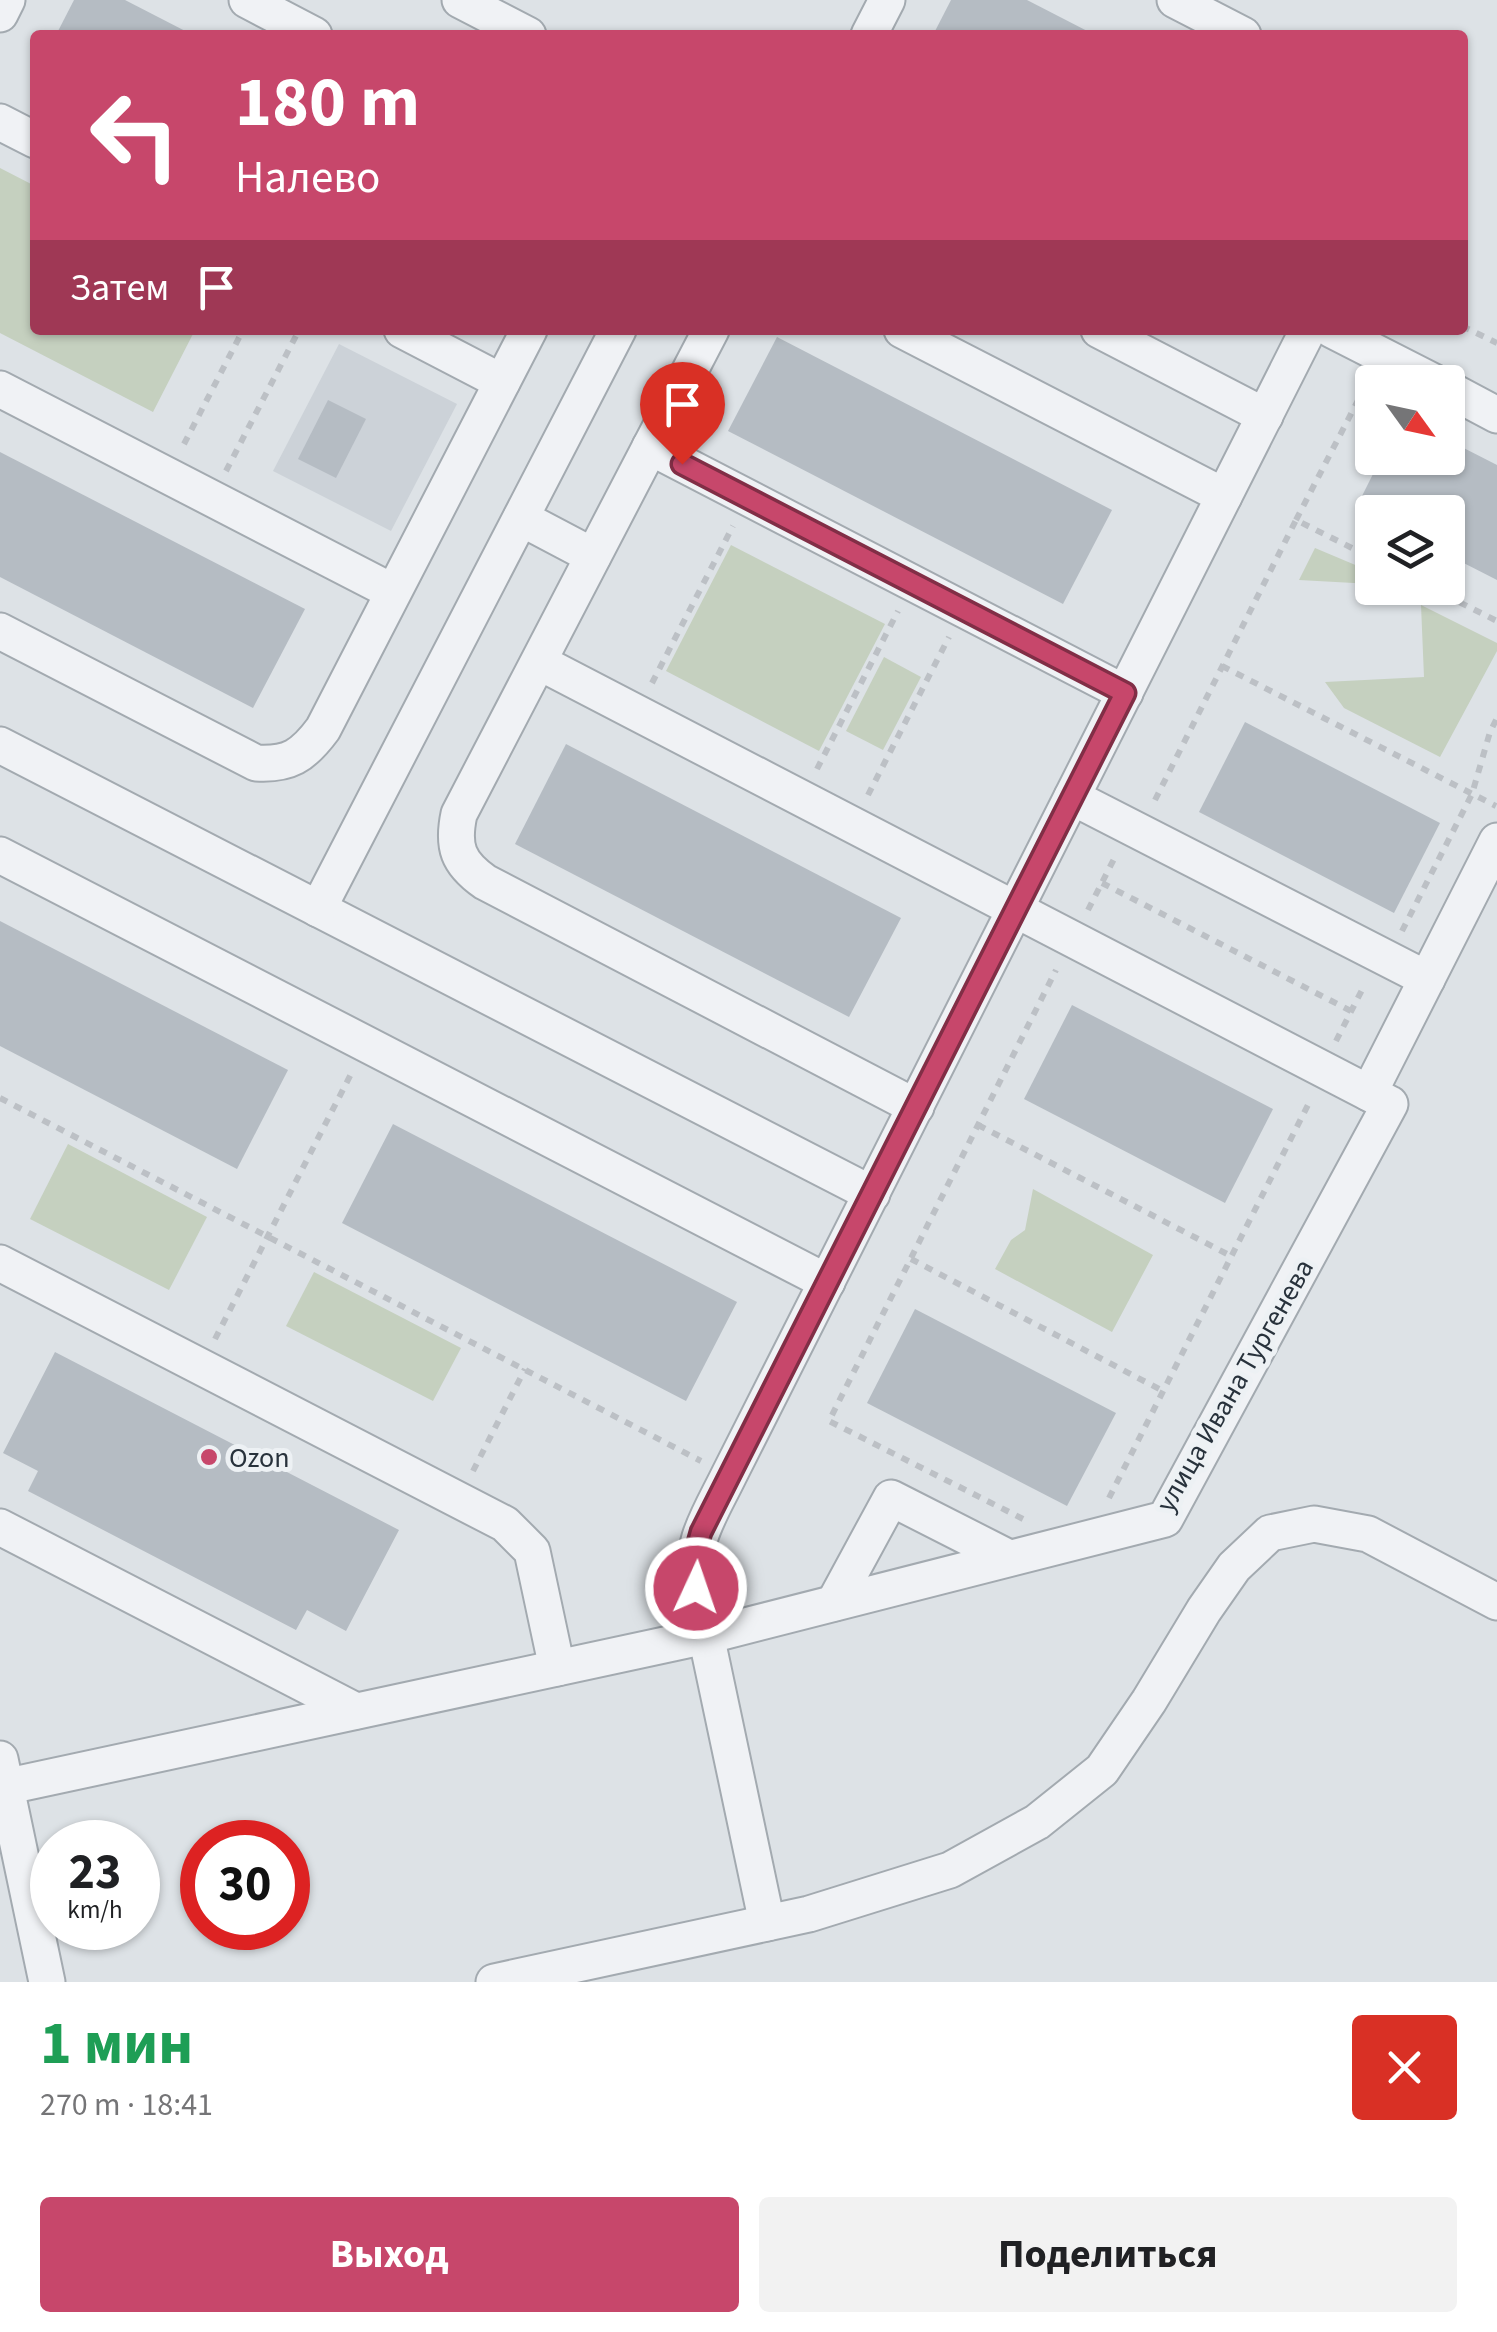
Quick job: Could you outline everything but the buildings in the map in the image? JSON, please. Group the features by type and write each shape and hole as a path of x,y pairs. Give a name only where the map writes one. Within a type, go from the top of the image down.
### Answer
{"street":[{"path":"0,14 7,0"},
{"path":"247,0 304,30"},
{"path":"460,0 518,30"},
{"path":"872,30 887,0"},
{"path":"1175,0 1233,30"},
{"path":"0,122 30,137"},
{"path":"412,335 502,382"},
{"path":"0,631 256,763 292,759 310,747 323,729 526,335"},
{"path":"318,910 615,335"},
{"path":"708,335 460,814 455,833 458,854 469,870 485,882 916,1107"},
{"path":"912,335 1224,496"},
{"path":"1109,335 1265,416"},
{"path":"767,1923 696,1588 694,1557 701,1532 1306,335"},
{"path":"1342,335 1401,365"},
{"path":"0,389 394,592"},
{"path":"1465,398 1497,415"},
{"path":"650,448 1125,693"},
{"path":"520,518 593,556"},
{"path":"539,662 1380,1098"},
{"path":"0,745 872,1194"},
{"path":"1072,797 1427,978"},
{"name":"улица Ивана Тургенева","path":"2,1778 356,1711 706,1636 1166,1519 1380,1098 1427,978 1497,841"},
{"path":"0,854 827,1282"},
{"path":"0,1263 505,1524 532,1551 557,1668"},
{"path":"834,1603 891,1498 1009,1558"},
{"path":"494,1982 808,1914 950,1870 1036,1822 1102,1770 1234,1567 1270,1534 1314,1524 1368,1534 1497,1602"},
{"path":"0,1527 356,1711"},
{"path":"2,1778 48,1982"}],"path":[{"path":"1468,329 1497,344"},
{"path":"168,476 240,335"},
{"path":"212,498 296,335"},
{"path":"1028,1521 829,1421 1118,851 1139,832 1355,405"},
{"path":"636,713 748,498"},
{"path":"1296,520 1355,550"},
{"path":"802,798 913,583"},
{"path":"1465,605 1497,621"},
{"path":"852,824 963,609"},
{"path":"1222,666 1497,807"},
{"path":"1106,1504 1368,978 1388,958 1472,794 1497,718"},
{"path":"1102,884 1352,1011"},
{"path":"200,1366 367,1044"},
{"path":"0,1098 729,1475"},
{"path":"978,1126 1231,1256"},
{"path":"911,1258 1162,1392"},
{"path":"458,1499 525,1370"}],"shaded area":[{"path":"339,344 457,404 391,531 273,471"}],"green space":[{"path":"0,168 30,183 30,335 192,335 153,412 0,333"},
{"path":"731,545 885,624 819,751 666,671"},
{"path":"1315,548 1355,565 1355,583 1299,580"},
{"path":"1421,605 1497,643 1497,651 1440,757 1344,708 1325,682 1424,677"},
{"path":"884,657 921,677 883,750 846,731"},
{"path":"68,1144 207,1217 169,1290 30,1219"},
{"path":"1033,1189 1153,1255 1112,1332 995,1269 1011,1240 1025,1230"},
{"path":"314,1272 461,1348 433,1401 286,1326"}],"place":[{"name":"Ozon","path":"209,1457"}],"route":[{"path":"682,464 1125,693 701,1532 694,1557 696,1588"}]}
